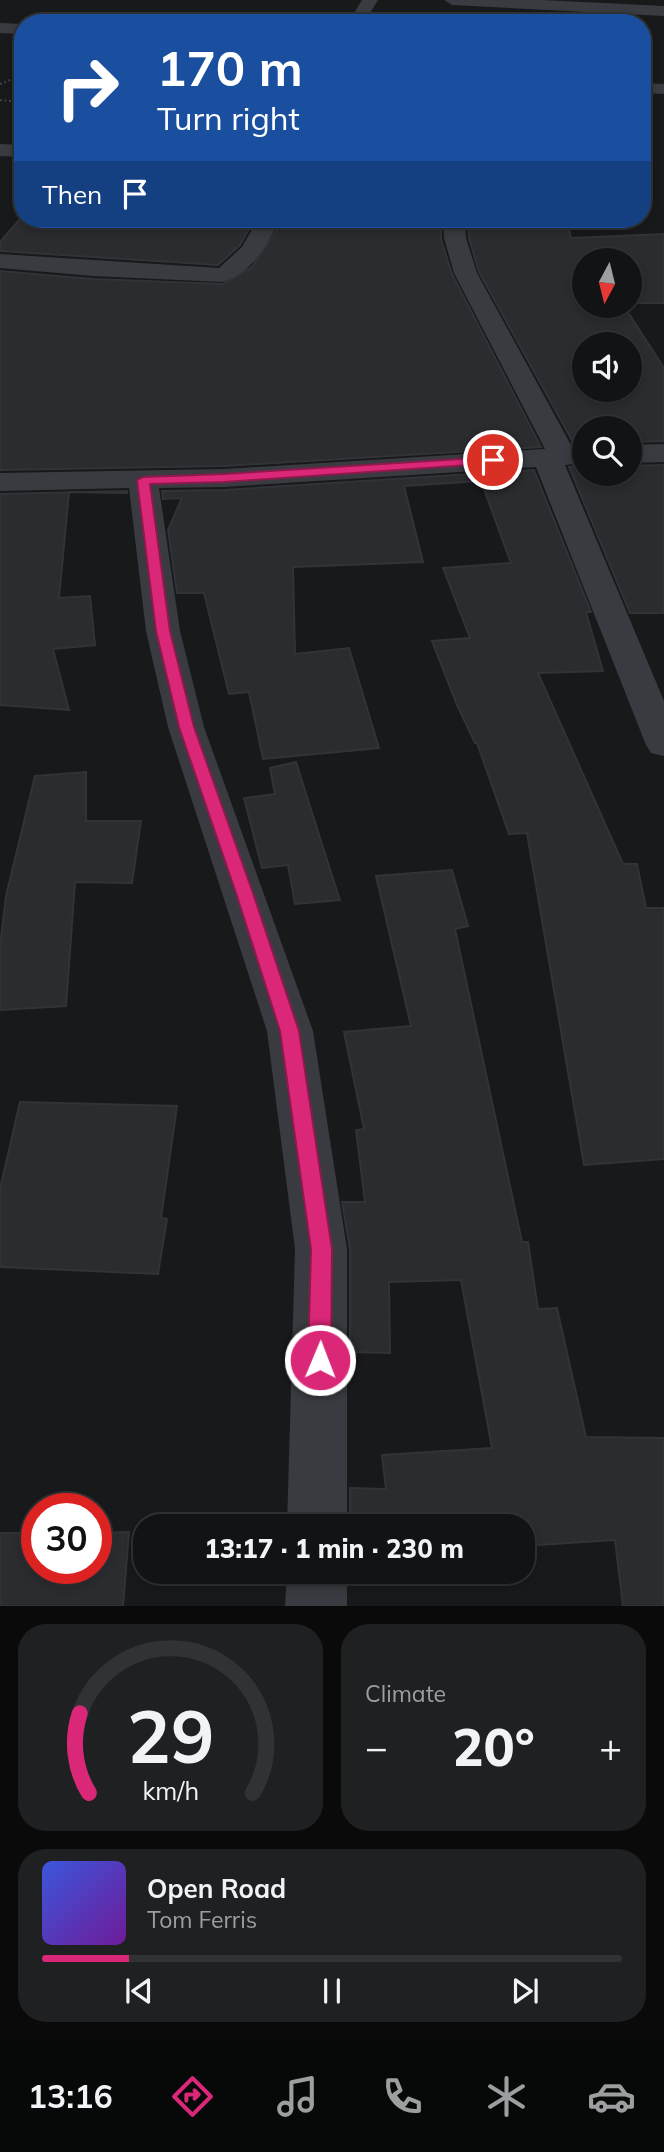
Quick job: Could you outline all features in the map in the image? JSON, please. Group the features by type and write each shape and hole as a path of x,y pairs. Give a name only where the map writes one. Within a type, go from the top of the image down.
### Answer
{"street":[{"path":"452,0 547,14"},
{"path":"559,14 611,4 664,11"},
{"path":"0,261 106,270 222,275 230,272 257,242 264,228"},
{"path":"455,228 456,251 475,296 564,456 664,745"},
{"path":"642,454 664,453"},
{"path":"0,482 224,478 564,456"},
{"path":"143,480 163,631 186,727 290,1031 321,1249 317,1514"},
{"path":"316,1606 317,1584"}],"building":[{"path":"14,226 250,228 240,245 218,265 0,251 0,242"},
{"path":"278,228 441,228 441,239 452,274 541,447 224,466 0,470 0,271 93,279 223,284 252,267"},
{"path":"468,228 569,228 571,238 664,234 664,303 642,303 642,248 572,248 572,318 632,318 641,332 572,332 572,402 642,402 642,334 664,368 664,441 642,442 642,416 572,416 572,440 479,272"},
{"path":"664,465 664,613 630,613 577,486 642,486 642,466"},
{"path":"534,470 591,612 586,612 603,671 538,673 623,864 637,864 646,908 664,908 664,1159 584,1165 527,833 509,834 477,743 457,705 432,641 470,638 443,568 511,563 481,481 404,486 423,562 293,567 295,654 349,648 379,748 263,759 249,692 229,694 204,593 177,593 168,530 182,498 163,499 162,491 224,490"},
{"path":"127,491 127,493 78,492"},
{"path":"69,492 59,598 90,596 95,645 53,649 69,710 0,705 0,494"},
{"path":"296,762 340,900 295,904 288,865 262,868 244,798 275,794 270,768"},
{"path":"86,772 86,821 141,821 132,883 75,882 66,1006 0,1010 0,947 6,896 35,776"},
{"path":"452,870 468,926 455,929 522,1242 528,1242 538,1309 557,1308 586,1437 664,1438 664,1606 623,1606 615,1540 535,1545 535,1514 350,1514 350,1488 386,1489 382,1455 492,1448 461,1280 389,1282 390,1353 350,1352 350,1249 342,1202 365,1202 356,1130 364,1129 344,1032 411,1026 376,876"},
{"path":"20,1102 177,1106 161,1218 167,1219 158,1274 0,1267 0,1189"},
{"path":"129,1532 123,1606 0,1606 0,1533 21,1533 21,1584 112,1584 112,1533"}],"route":[{"path":"320,1360 321,1249 290,1031 186,727 163,631 143,480 224,478 493,460"}]}
